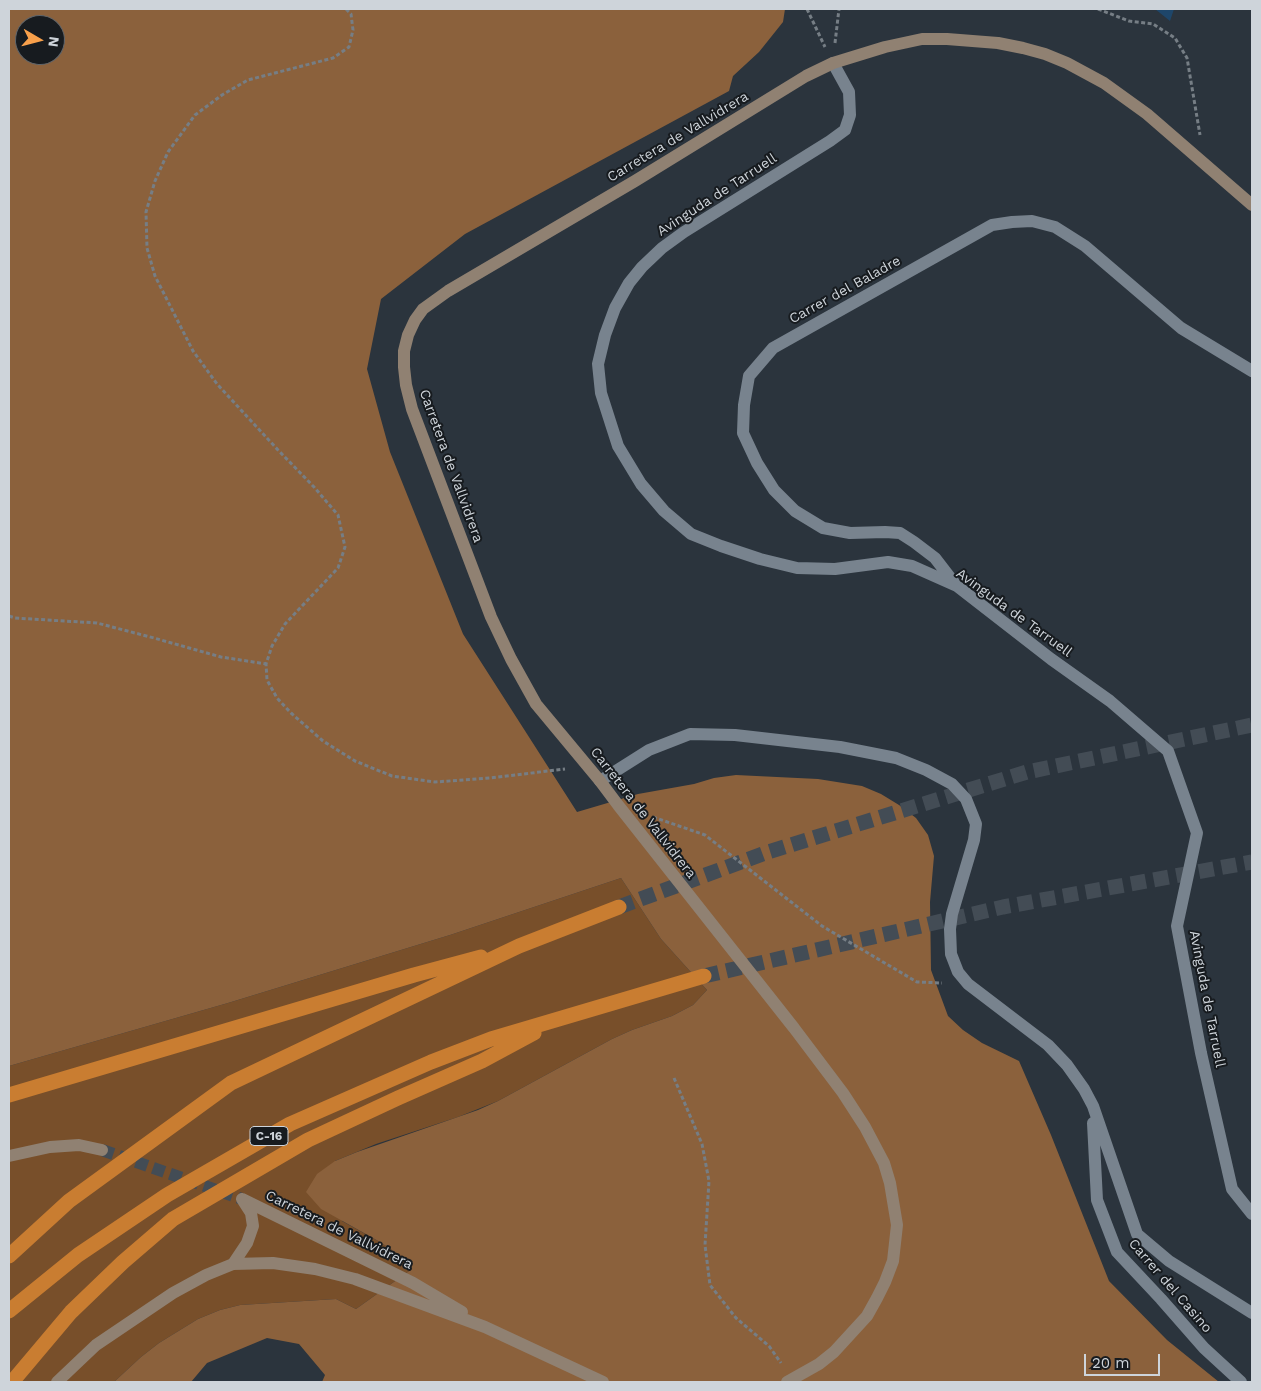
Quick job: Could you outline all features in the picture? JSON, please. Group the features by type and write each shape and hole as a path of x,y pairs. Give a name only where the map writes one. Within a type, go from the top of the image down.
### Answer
{"highway":[{"path":"9,1256 70,1201 231,1083 519,946 619,907"},
{"path":"9,1095 414,975 519,946"},
{"name":"C-16","path":"9,1311 78,1255 167,1195 290,1124 456,1052 491,1039 704,976"},
{"path":"12,1382 71,1312 123,1262 173,1220 308,1140 482,1061 560,1018"}],"main road":[{"name":"Carretera de Vallvidrera","path":"790,1381 819,1364 834,1352 867,1316 885,1282 893,1261 897,1225 892,1190 884,1163 844,1093 600,781 536,704 511,659 492,617 412,409 404,367 404,351 408,335 423,309 448,291 635,181 806,76 833,63 885,47 922,39 998,43 1045,54 1066,63 1104,83 1147,114 1252,205"},
{"path":"9,1156 50,1147 78,1145 102,1150"},
{"name":"Carretera de Vallvidrera","path":"233,1264 248,1243 253,1226 251,1213 242,1199 333,1242 413,1283 485,1327"},
{"name":"Carretera de Vallvidrera","path":"57,1382 96,1345 172,1293 206,1275 233,1264 273,1263 315,1269 355,1279 485,1327 603,1382"}],"street":[{"name":"Avinguda de Tarruell","path":"833,63 849,92 850,115 845,130 684,232 662,248 642,267 629,283 615,308 605,335 598,364 601,394 618,446 641,484 664,511 691,534 760,559 797,568 835,569 888,562 912,566 957,586 1051,660 1110,701 1168,751 1197,833 1177,926 1201,1053 1232,1189 1252,1214"},
{"name":"Carrer del Baladre","path":"957,586 936,558 900,533 850,533 823,528 796,511 774,490 757,463 743,433 744,405 749,376 773,348 992,225 1032,221 1055,227 1085,246 1181,328 1252,371"},
{"path":"600,781 649,750 690,734 735,735 840,747 896,758 932,773 952,784 966,799 976,824 974,840 952,914 950,929 951,954 958,972 968,984 1048,1045 1067,1065 1084,1089 1093,1106 1137,1234 1169,1261 1252,1313"},
{"name":"Carrer del Casino","path":"1093,1106 1097,1200 1117,1252 1204,1348 1241,1382"}],"path":[{"path":"346,9 351,14 354,30 348,47 333,58 248,80 222,94 195,115 168,152 155,182 146,212 147,248 155,276 193,351 217,384 338,515 345,547 338,568 285,624 272,646 266,664 267,680 277,698 323,741 355,761 392,776 435,782 588,767"},
{"path":"808,9 833,63"},
{"path":"833,63 839,9"},
{"path":"1098,9 1129,21 1153,24 1175,38 1187,58 1206,165"},
{"path":"9,616 15,618 97,623 221,657 266,664"},
{"path":"652,817 705,835 822,926 917,982 968,984"},
{"path":"674,1078 702,1144 706,1163 709,1181 705,1245 710,1286 736,1318 769,1346 790,1381"}],"shaded area":[{"path":"9,9 785,9 783,22 759,52 733,76 729,91 465,234 381,299 367,369 390,452 463,634 577,812 638,794 736,775 818,779 862,786 881,794 916,818 928,835 934,856 930,902 931,970 948,1016 963,1030 982,1043 1019,1061 1051,1135 1109,1281 1167,1340 1219,1382 322,1382 325,1375 299,1344 267,1338 207,1363 191,1382 114,1382 159,1343 198,1319 220,1310 240,1305 336,1299 356,1309 412,1269 398,1254 380,1242 321,1209 306,1192 317,1174 335,1161 357,1152 478,1110 498,1101 612,1039 672,1016 693,1005 707,990 661,939 621,878 450,935 228,1003 9,1066"},
{"path":"621,878 661,939 707,990 693,1005 672,1016 612,1039 498,1101 458,1117 376,1144 335,1161 342,1221 398,1254 412,1269 356,1309 336,1299 240,1305 220,1310 198,1319 159,1343 114,1382 9,1382 9,1066 228,1003 450,935"}],"building":[{"path":"1155,9 1174,9 1170,21"}],"tunnel":[{"path":"619,907 768,852 1027,772 1252,725"},
{"path":"704,976 1003,907 1252,862"},
{"path":"102,1150 242,1199"}]}
